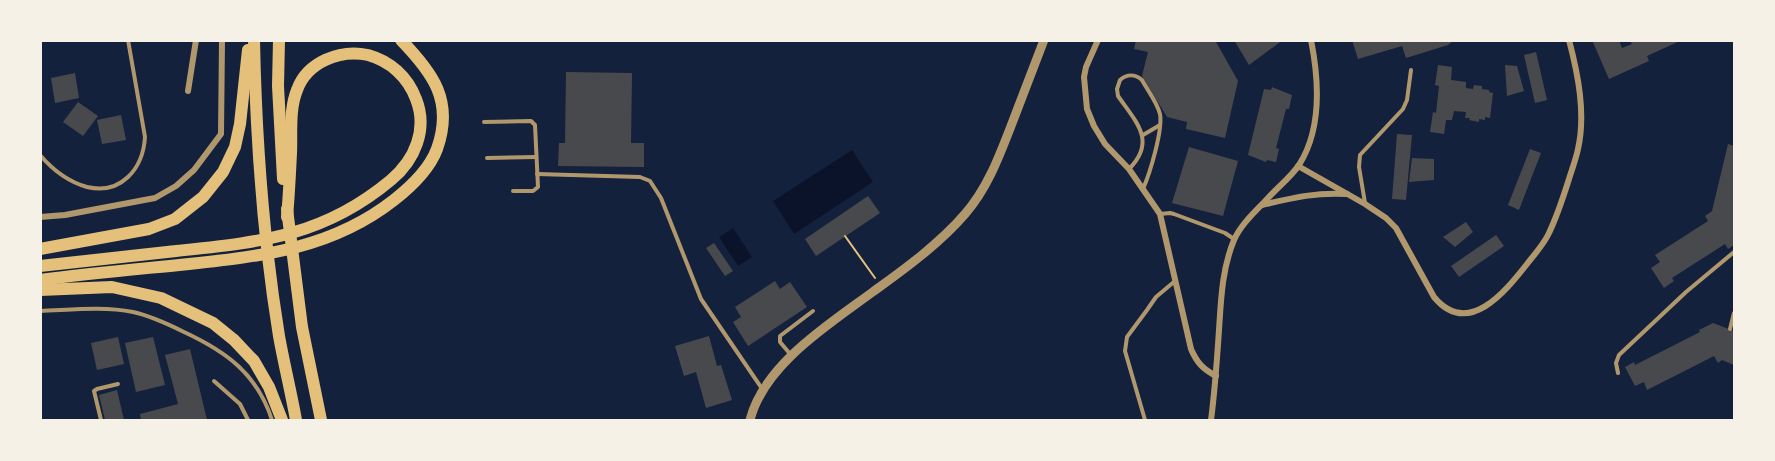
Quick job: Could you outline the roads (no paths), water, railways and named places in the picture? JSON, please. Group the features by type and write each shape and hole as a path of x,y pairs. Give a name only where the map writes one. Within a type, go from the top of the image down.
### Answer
{"highway":[{"path":"40,249 136,232 162,225 184,213 203,197 212,188 230,158 238,136 252,40"},
{"path":"252,40 266,241 279,336 296,420"},
{"path":"279,40 279,128 287,217 302,327 321,420"},
{"path":"40,280 269,255 324,239 389,204 419,178 434,157 439,142 442,117 440,95 436,83 418,58 401,40"},
{"path":"40,266 258,241 287,235 320,223 361,202 384,186 403,168 418,141 421,122 418,104 403,76 390,65 362,54 338,55 328,58 312,69 297,88 292,107 287,217"},
{"path":"40,290 112,287 161,298 213,323 234,340 254,361 269,387 282,420"}],"street":[{"path":"188,91 196,40"},
{"path":"40,217 65,215 155,198 176,186 194,170 221,134 222,40"},
{"path":"750,420 756,404 773,376 792,356 825,328 919,258 965,214 986,184 998,159 1044,40"},
{"path":"1098,40 1084,77 1087,109 1105,144 1129,169 1160,214 1191,349 1202,368 1216,376"},
{"path":"1211,420 1225,265 1234,239 1243,226 1298,166 1308,145 1314,126 1317,95 1315,60 1311,40"},
{"path":"1298,166 1331,183 1386,218 1396,228 1434,297 1447,310 1458,314 1469,314 1480,309 1509,286 1547,238 1556,219 1578,148 1581,122 1578,83 1569,40"},
{"path":"1262,206 1307,195 1347,194"}],"lane":[{"path":"40,155 72,181 87,187 117,186 138,166 146,137 128,40"},
{"path":"1365,204 1359,167 1360,155 1403,109 1407,100 1411,70"},
{"path":"1129,169 1142,154 1143,135 1118,96 1117,86 1123,78 1135,76 1142,80 1158,109 1160,125 1148,178 1142,189"},
{"path":"484,122 534,122 538,187 536,190 513,191"},
{"path":"1143,135 1160,125"},
{"path":"488,159 536,157"},
{"path":"537,174 640,177 650,181 661,198 701,299 764,391"},
{"path":"1160,214 1174,214 1225,233 1234,239"},
{"path":"1618,373 1616,363 1619,355 1686,291 1734,252"},
{"path":"1145,420 1125,351 1126,342 1156,297 1175,281"},
{"path":"40,311 132,312 162,322 202,340 240,366 253,380 272,420"},
{"path":"792,356 780,342 780,336 813,311"},
{"path":"1730,329 1734,313"},
{"path":"214,381 240,404 248,420"},
{"path":"100,420 94,392 97,389 118,384"}],"water":[{"path":"852,150 873,182 794,234 773,201"},
{"path":"733,228 752,257 738,266 719,237"}]}
